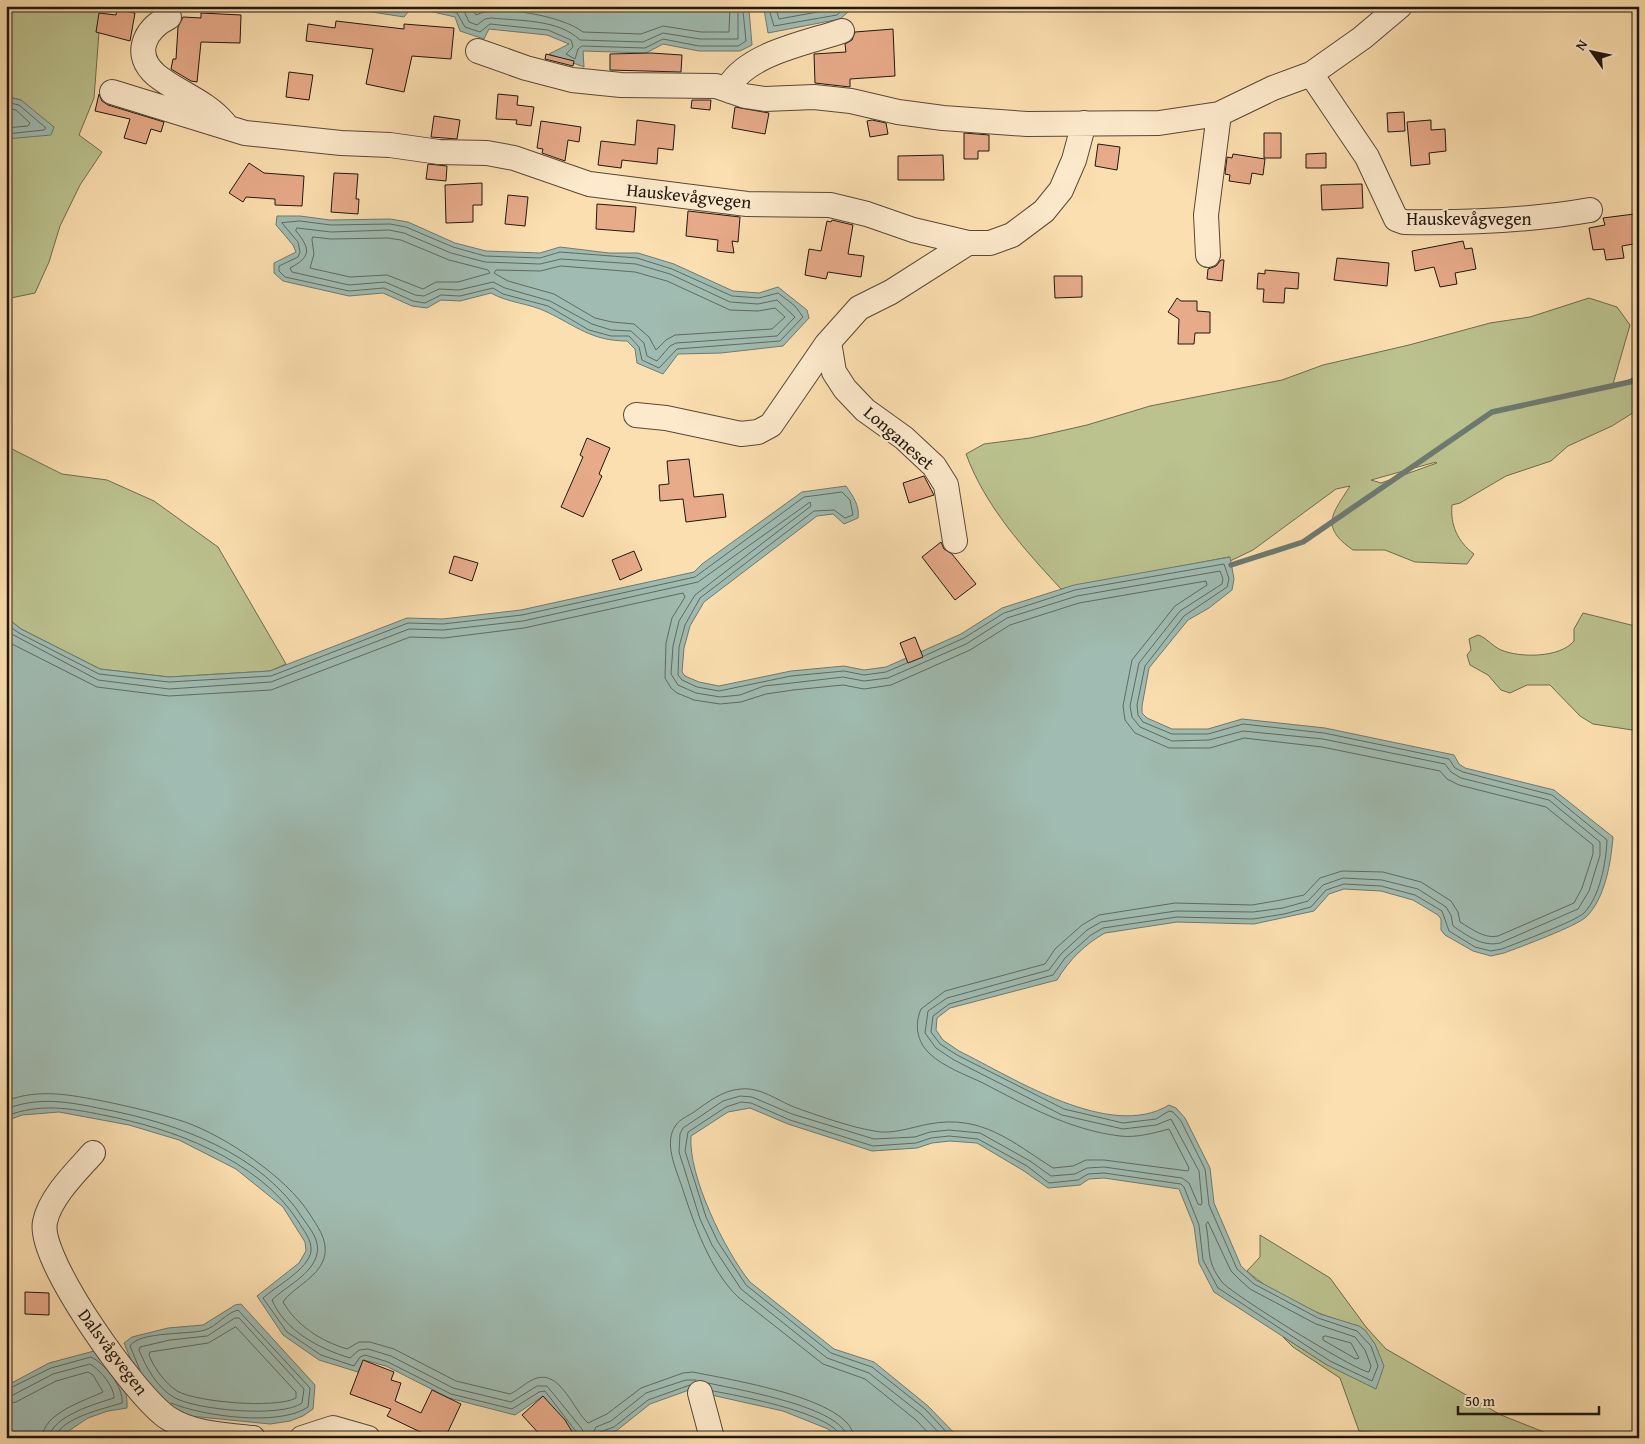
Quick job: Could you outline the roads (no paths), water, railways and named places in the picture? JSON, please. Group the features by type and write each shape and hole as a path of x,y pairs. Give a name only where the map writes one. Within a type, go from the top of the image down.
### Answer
{"street":[{"path":"478,51 526,68 572,80 630,86 716,86 745,96 765,99 814,96 851,100 898,112 943,118 1027,124 1159,123 1219,114 1311,74 1362,38 1400,6"},
{"path":"169,17 159,22 148,33 143,46 146,62 155,74 218,116 229,129"},
{"path":"730,91 729,86 734,78 748,64 842,31"},
{"name":"Hauskevågvegen","path":"1311,74 1367,157 1396,219 1404,222 1495,221 1543,218 1590,210"},
{"name":"Hauskevågvegen","path":"112,92 245,133 340,143 390,145 439,152 487,152 514,158 589,184 747,204 830,205 867,214 913,230 968,243 990,243 1012,235 1044,211 1064,182 1074,160 1084,123"},
{"path":"1208,256 1206,215 1219,114"},
{"path":"636,415 666,418 741,434 758,432 771,425 829,342 859,308 891,292 968,243"},
{"name":"Longaneset","path":"829,342 834,372 845,389 865,410 904,438 934,466 946,485 955,541"},
{"name":"Dalsvågvegen","path":"92,1153 66,1184 44,1223 45,1239 88,1324 148,1398 167,1418 190,1429 253,1438"},
{"path":"700,1393 712,1438"},
{"path":"302,1438 333,1428 368,1438"}],"water":[{"path":"333,6 855,6 840,19 768,33 764,9 749,10 752,45 740,51 699,51 663,44 646,53 583,51 584,67 549,54 569,44 547,35 489,29 484,39 460,31 455,17 412,7 404,17"},
{"path":"6,97 21,100 54,127 51,135 6,139"},
{"path":"277,216 300,216 330,220 390,219 408,222 455,243 486,251 540,253 560,247 609,253 638,253 674,264 733,291 759,293 778,287 807,310 809,318 783,346 721,353 678,354 663,374 637,363 635,349 627,341 594,336 540,309 504,299 491,293 460,301 441,300 427,308 412,306 383,293 349,296 283,281 274,273 274,263 296,252 293,245 276,225"},
{"path":"846,486 857,505 858,518 844,524 833,514 817,516 704,602 690,626 684,648 682,672 685,676 699,682 719,686 791,671 844,666 864,670 886,667 961,634 1002,608 1074,585 1230,557 1234,579 1232,590 1209,608 1188,620 1149,668 1142,706 1142,713 1147,718 1172,729 1208,729 1242,719 1325,728 1454,755 1459,764 1465,768 1554,790 1613,837 1606,880 1598,900 1586,917 1560,931 1504,953 1491,956 1473,951 1445,935 1441,930 1441,919 1438,915 1413,900 1381,891 1344,889 1329,894 1314,911 1254,924 1177,922 1105,933 1078,953 1057,980 950,1008 937,1018 936,1030 943,1040 959,1051 1062,1102 1091,1111 1119,1116 1145,1114 1169,1105 1176,1108 1185,1118 1210,1168 1214,1203 1241,1266 1256,1280 1320,1314 1359,1326 1365,1330 1375,1344 1384,1366 1376,1389 1327,1365 1214,1292 1199,1263 1194,1226 1179,1189 1104,1178 1089,1179 1080,1185 1048,1188 1024,1171 977,1143 950,1141 932,1143 917,1148 872,1151 788,1124 750,1108 728,1112 691,1136 695,1171 702,1192 720,1233 740,1268 750,1282 834,1349 874,1362 928,1406 959,1438 838,1438 828,1429 783,1411 689,1390 650,1404 616,1431 595,1438 575,1438 543,1396 515,1415 449,1398 386,1366 364,1360 358,1372 319,1360 283,1335 257,1296 299,1263 306,1251 305,1242 283,1207 236,1169 179,1140 129,1125 59,1112 22,1115 6,1121 6,617 21,629 100,669 169,677 270,671 407,618 443,619 521,610 694,572 702,564 802,492"},
{"path":"241,1304 315,1385 313,1409 303,1416 290,1421 270,1424 190,1416 167,1407 137,1375 124,1343 132,1337 168,1328 203,1325 235,1305"},
{"path":"94,1351 118,1376 125,1391 127,1408 108,1411 88,1418 58,1438 6,1438 6,1386 49,1363"}],"waterway":[{"path":"1231,565 1303,542 1492,412 1639,380"}]}
